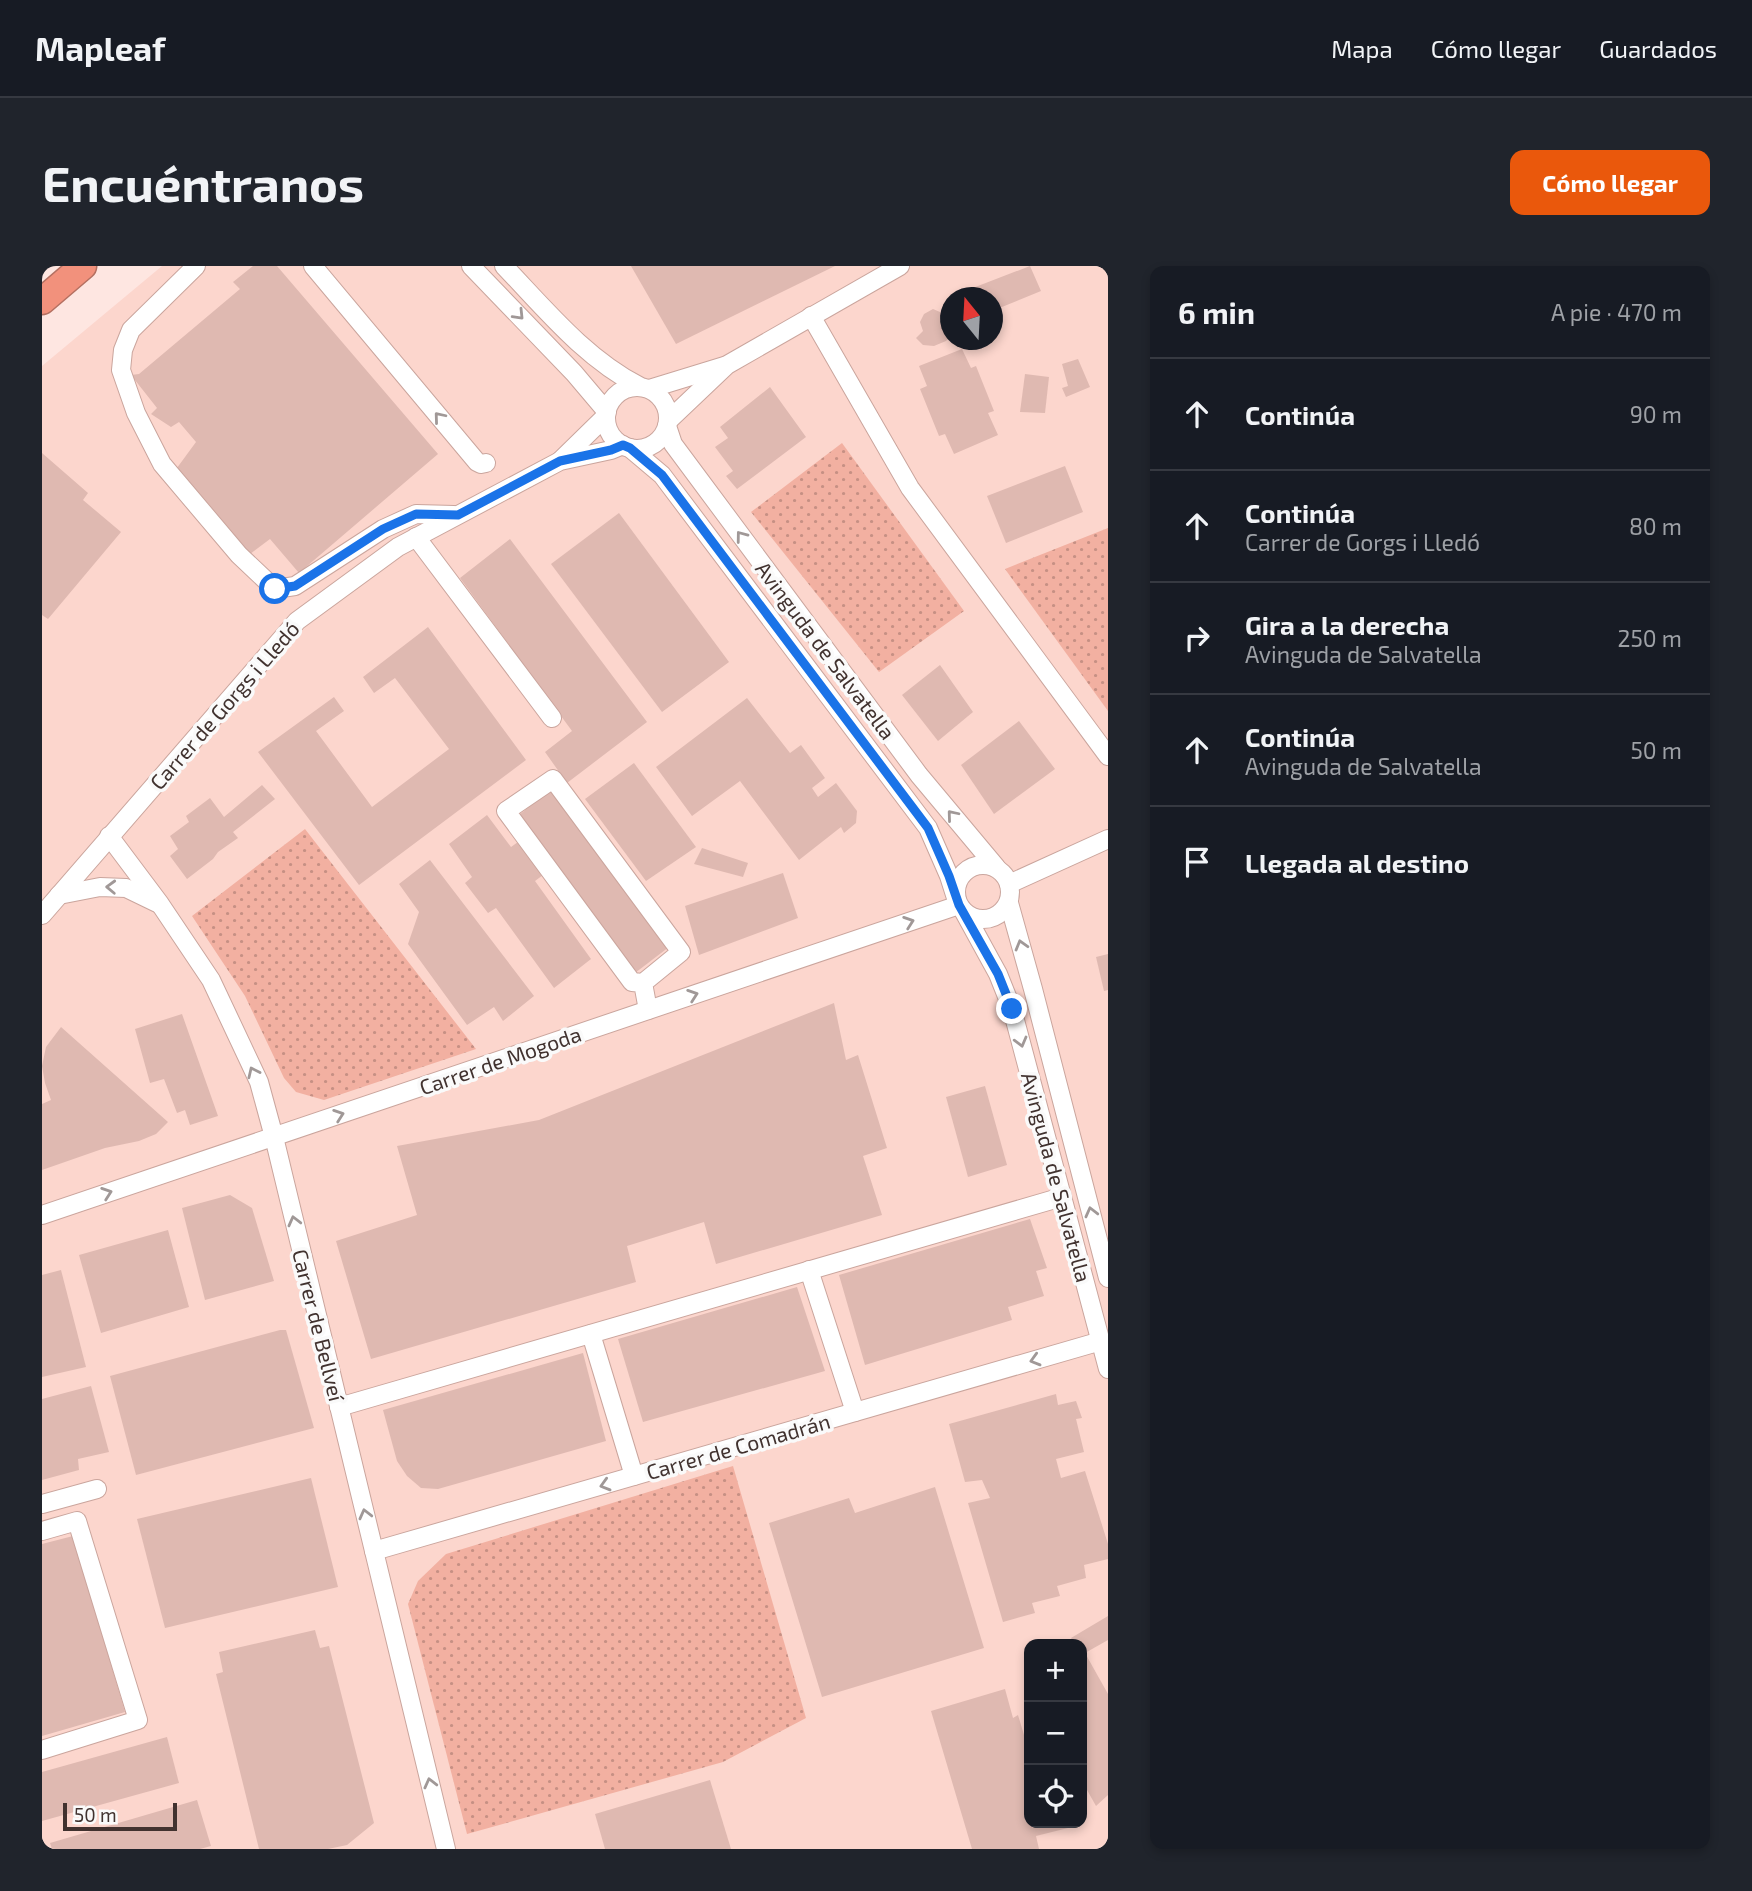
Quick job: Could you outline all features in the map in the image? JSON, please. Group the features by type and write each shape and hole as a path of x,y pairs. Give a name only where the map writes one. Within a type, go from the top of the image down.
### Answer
{"highway":[{"path":"42,301 83,266"}],"street":[{"path":"196,266 131,330 123,350 121,370 136,413 162,464 239,555 275,589 295,586 383,529 416,514 458,515"},
{"path":"313,266 477,462 486,463"},
{"path":"471,266 574,373 606,414"},
{"path":"504,266 581,346 601,363 644,388 656,393 664,402 668,415 662,437 654,444 640,449 627,447 611,435 607,426 606,414 616,394 628,388 644,388 727,365"},
{"path":"667,424 727,365 900,266"},
{"path":"811,316 910,488 1108,755"},
{"name":"Carrer de Gorgs i Lledó","path":"560,461 606,414"},
{"name":"Avinguda de Salvatella","path":"667,424 673,444 919,775 996,867"},
{"name":"Carrer de Gorgs i Lledó","path":"42,915 297,621 398,547 560,461 627,447"},
{"name":"Avinguda de Salvatella","path":"627,447 662,475 928,828 960,905 998,974 1012,1009 1108,1369"},
{"path":"416,537 552,718"},
{"path":"553,779 681,952 643,983 632,982 506,811 553,779"},
{"name":"Carrer de Bellveí","path":"109,836 160,904 211,980 258,1082 274,1137 446,1849"},
{"path":"1009,884 1108,839"},
{"path":"976,865 996,867 1009,884 1009,903 993,918 974,918 960,905 956,888 959,879 967,869 976,865"},
{"path":"59,895 100,887 126,888 160,904"},
{"name":"Avinguda de Salvatella","path":"1009,903 1108,1278"},
{"name":"Carrer de Mogoda","path":"42,1215 960,905"},
{"path":"643,983 649,1010"},
{"path":"339,1407 1062,1197"},
{"path":"809,1270 855,1412"},
{"path":"591,1334 634,1476"},
{"name":"Carrer de Comadrán","path":"374,1551 1101,1341"},
{"path":"42,1504 97,1489"},
{"path":"42,1531 77,1521 138,1720 42,1750"}],"shaded area":[{"path":"162,266 1108,266 1108,1849 42,1849 42,366"},
{"path":"842,443 964,611 879,672 751,512"},
{"path":"1108,528 1108,711 1005,569"},
{"path":"305,829 476,1049 324,1100 296,1092 284,1078 245,996 192,916"},
{"path":"733,1466 806,1718 723,1762 467,1834 408,1604 418,1581 446,1554"}],"building":[{"path":"253,266 277,266 438,454 299,573 270,539 246,557 174,472 196,442 179,422 171,427 151,414 157,408 131,375 139,374 240,289 233,282"},
{"path":"631,266 835,266 676,344"},
{"path":"1030,266 1041,291 1003,307 1003,287 975,287"},
{"path":"933,309 940,312 940,344 923,345 916,338 923,331 920,322 924,314"},
{"path":"962,350 971,368 976,366 994,411 988,413 998,435 954,454 945,434 939,436 920,389 927,386 919,366"},
{"path":"1078,359 1090,387 1066,397 1062,388 1068,386 1062,364"},
{"path":"1025,374 1049,377 1045,413 1020,412"},
{"path":"770,387 806,437 737,489 726,476 733,471 715,447 728,438 720,427"},
{"path":"42,453 88,493 83,500 121,532 48,619 42,615"},
{"path":"1065,466 1083,512 1006,543 987,496"},
{"path":"619,513 729,662 662,712 551,564"},
{"path":"510,539 647,722 567,783 545,752 572,731 460,578"},
{"path":"428,627 526,760 359,885 258,752 334,697 344,711 316,731 372,807 449,749 395,678 374,693 363,677"},
{"path":"940,665 973,712 938,741 902,695"},
{"path":"747,698 790,753 801,745 825,778 812,788 818,797 836,783 857,811 856,823 844,833 841,827 799,860 740,781 692,816 656,767"},
{"path":"1019,721 1055,769 994,814 961,765"},
{"path":"634,763 696,847 646,881 585,799"},
{"path":"262,785 275,799 233,832 238,838 187,879 170,856 178,849 170,836 189,822 186,816 210,798 224,817"},
{"path":"551,789 669,947 631,976 513,820"},
{"path":"487,815 511,847 518,842 543,875 535,881 591,959 554,988 496,908 488,913 465,883 472,877 449,844"},
{"path":"702,848 748,863 743,877 694,864"},
{"path":"430,860 534,996 503,1021 494,1007 467,1025 408,944 419,912 399,884"},
{"path":"783,873 798,918 699,955 685,906"},
{"path":"1108,954 1108,990 1104,991 1096,957"},
{"path":"834,1003 846,1060 858,1055 887,1148 863,1156 882,1215 716,1264 704,1222 627,1246 636,1282 371,1359 336,1241 417,1215 397,1146 539,1120"},
{"path":"182,1014 218,1116 190,1125 185,1110 177,1113 164,1079 150,1083 135,1029"},
{"path":"61,1027 168,1122 156,1134 139,1141 105,1148 42,1170 42,1104 51,1100 42,1066 46,1047"},
{"path":"985,1086 1007,1165 968,1177 946,1097"},
{"path":"230,1195 252,1208 274,1281 205,1300 182,1208"},
{"path":"1030,1219 1047,1268 1036,1271 1044,1296 1008,1307 1012,1320 865,1365 839,1275"},
{"path":"168,1230 189,1307 101,1333 79,1255"},
{"path":"61,1270 86,1367 42,1377 42,1275"},
{"path":"797,1287 825,1371 643,1422 618,1339"},
{"path":"286,1330 314,1428 136,1475 110,1376"},
{"path":"583,1353 606,1441 438,1489 421,1488 407,1476 397,1461 383,1410"},
{"path":"91,1386 109,1452 78,1459 79,1470 42,1480 42,1399"},
{"path":"1056,1394 1058,1405 1076,1401 1082,1418 1076,1419 1084,1452 1056,1459 1061,1478 1085,1471 1108,1544 1108,1559 1084,1565 1086,1578 1057,1586 1060,1596 1032,1603 1035,1613 1003,1622 968,1503 990,1498 982,1480 965,1482 949,1424"},
{"path":"311,1478 338,1587 165,1628 137,1519"},
{"path":"935,1487 984,1648 822,1697 769,1523 849,1498 855,1513"},
{"path":"73,1536 125,1712 42,1736 42,1544"},
{"path":"1108,1616 1108,1640 1087,1652 1087,1639 1071,1638"},
{"path":"315,1630 320,1648 329,1646 374,1823 347,1845 328,1849 259,1849 216,1674 223,1672 219,1652"},
{"path":"1087,1657 1108,1694 1108,1795 1096,1806 1087,1790"},
{"path":"1005,1689 1013,1718 1018,1715 1024,1735 1024,1828 1068,1828 1036,1836 1039,1849 972,1849 931,1711"},
{"path":"167,1737 179,1783 42,1821 42,1772"},
{"path":"710,1780 731,1849 605,1849 595,1814"},
{"path":"197,1800 211,1846 200,1849 52,1849 50,1843"}],"route":[{"path":"275,589 295,586 383,529 416,514 458,515 560,461 623,445 630,448 662,475 928,828 959,905 998,974 1012,1009"}]}
